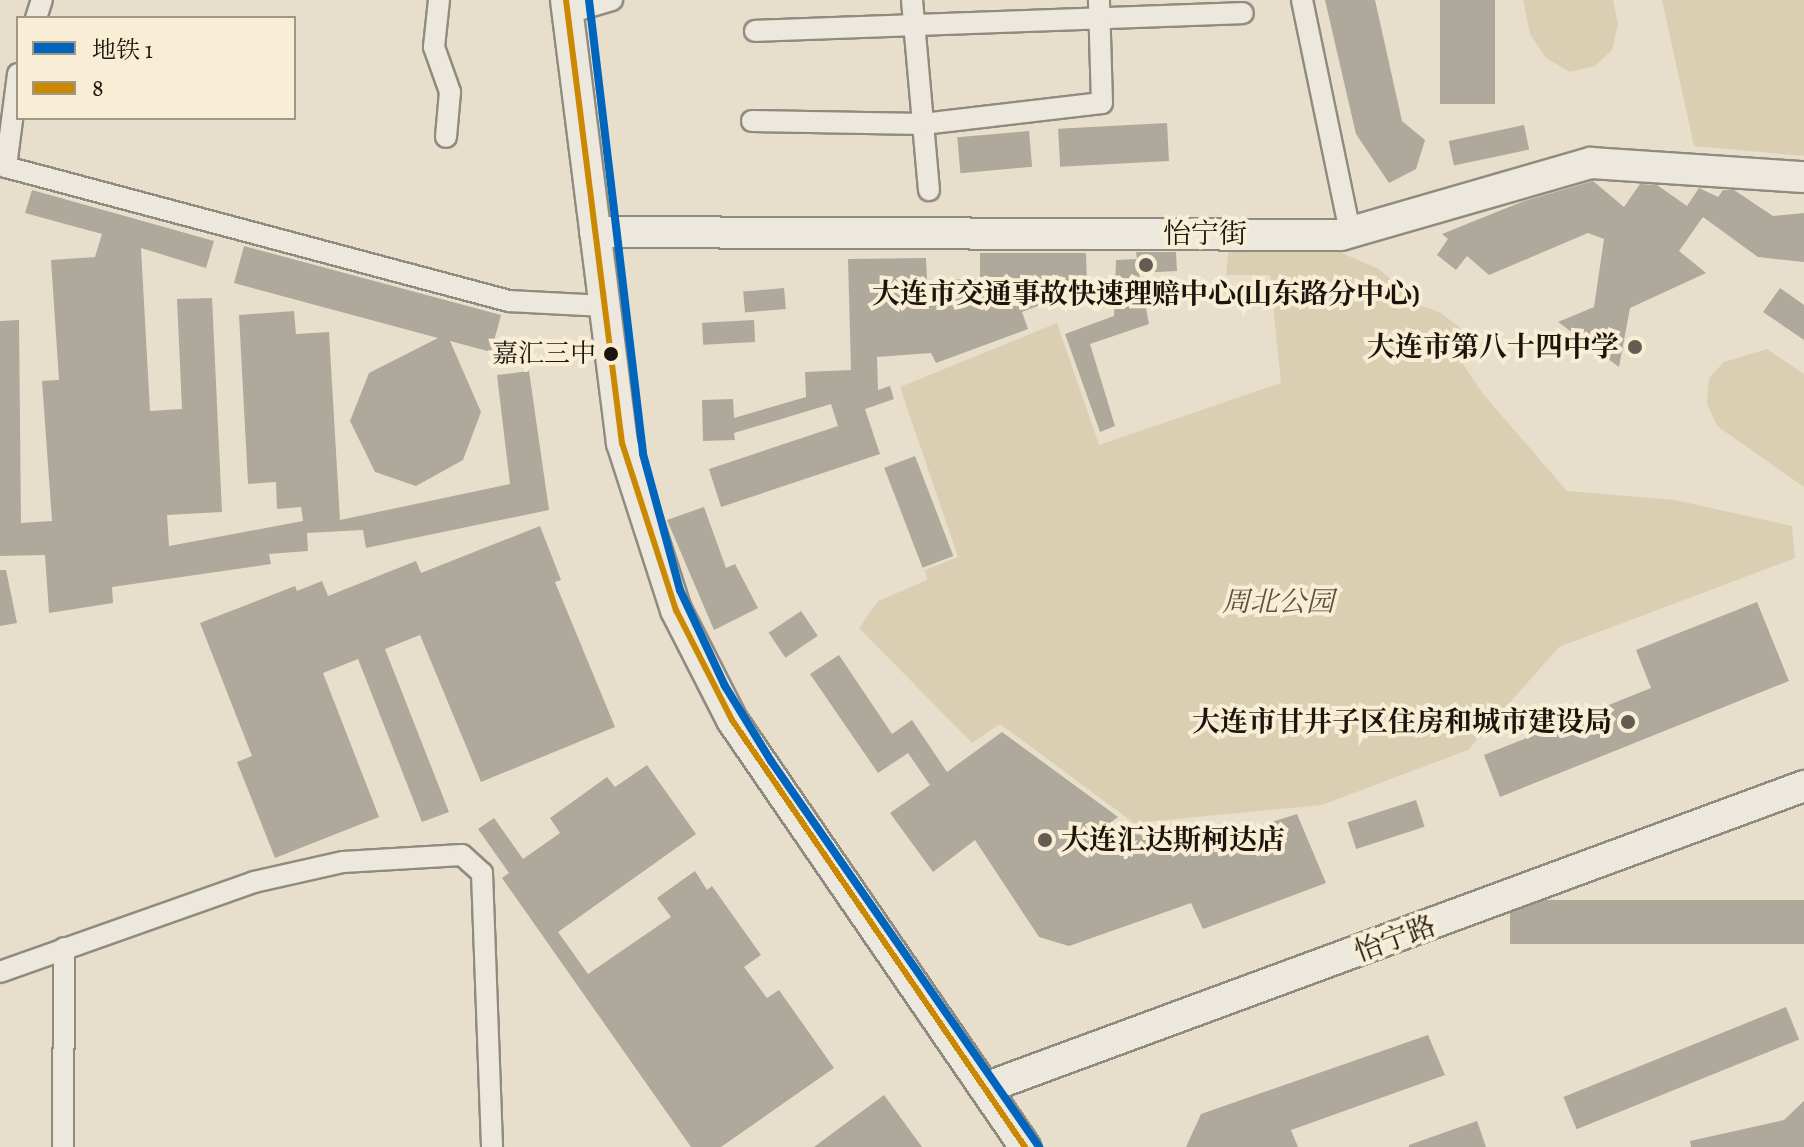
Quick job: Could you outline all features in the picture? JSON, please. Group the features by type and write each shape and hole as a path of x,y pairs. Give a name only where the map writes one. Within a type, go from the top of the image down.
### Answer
{"street":[{"path":"439,0 434,47 450,92 446,137"},
{"path":"612,0 567,6 622,443 676,610 732,720 1025,1147"},
{"path":"912,0 929,190"},
{"path":"1302,0 1350,232"},
{"path":"752,121 923,124 1102,103 1099,10"},
{"path":"755,31 914,27 1099,10 1243,13"},
{"path":"13,74 6,167 509,301 604,306"},
{"name":"怡宁街","path":"595,232 1350,232 1591,163 1804,177"},
{"name":"怡宁路","path":"985,1088 1804,786"},
{"path":"0,972 254,882 343,862 462,855 482,873 492,1147"},
{"path":"63,1147 64,948"}],"green space":[{"path":"1523,0 1613,0 1618,24 1612,50 1595,66 1570,72 1546,58 1530,34"},
{"path":"1662,0 1804,0 1804,156 1694,146"},
{"name":"周北公园","path":"1229,246 1337,251 1379,269 1419,305 1441,313 1474,339 1457,355 1483,394 1567,491 1675,500 1792,526 1795,558 1559,647 1468,750 1322,805 1134,823 1000,724 972,743 859,628 878,601 927,580 925,570 958,557 900,387 1057,323 1099,445 1281,383 1270,275 1226,275"},
{"path":"1767,349 1804,374 1804,487 1717,426 1707,404 1709,378 1724,362"}],"building":[{"path":"1325,0 1375,0 1402,121 1425,140 1416,169 1389,183 1356,134"},
{"path":"1440,0 1495,0 1495,104 1440,104"},
{"path":"1167,123 1169,161 1060,167 1058,129"},
{"path":"1524,125 1529,149 1454,165 1449,141"},
{"path":"1029,131 1032,167 960,173 957,137"},
{"path":"1593,181 1624,207 1640,184 1657,185 1687,206 1699,188 1718,197 1723,190 1734,190 1773,216 1804,213 1804,262 1758,257 1703,217 1679,251 1706,273 1630,308 1619,367 1558,322 1594,307 1604,239 1588,233 1489,275 1467,256 1456,270 1437,255 1448,239 1442,234 1524,201"},
{"path":"32,190 214,241 206,268 141,248 150,411 182,409 177,299 212,298 222,512 167,515 169,546 303,521 301,507 277,509 276,482 248,484 239,315 294,311 296,334 329,332 340,520 510,484 497,375 529,371 549,510 366,548 363,530 307,533 308,551 269,554 271,564 112,587 113,603 49,613 45,555 0,556 0,321 19,320 21,523 52,521 42,381 59,380 51,260 95,257 102,234 25,213"},
{"path":"244,246 501,315 491,352 450,341 481,412 463,460 416,486 375,472 350,421 369,373 438,338 234,283"},
{"path":"1136,252 1176,252 1177,271 1139,273 1149,324 1090,344 1115,426 1100,432 1065,334 1114,316 1116,260 1137,259"},
{"path":"980,253 1086,253 1087,287 1022,312 1028,329 936,363 931,353 877,357 878,390 890,386 894,399 865,409 880,454 721,507 709,469 838,426 831,404 734,433 735,440 703,441 702,400 733,399 734,418 806,397 805,372 851,370 848,259 926,258 927,280 980,279"},
{"path":"784,288 786,309 745,312 743,292"},
{"path":"1780,288 1804,305 1804,340 1763,312"},
{"path":"754,320 755,342 703,345 702,323"},
{"path":"915,456 953,556 923,568 884,468"},
{"path":"704,507 726,568 735,564 758,608 714,630 667,520"},
{"path":"540,526 561,580 555,582 615,727 481,782 420,635 385,649 449,812 422,822 358,659 323,673 379,817 275,858 237,762 252,756 200,623 295,586 297,591 322,581 328,596 416,561 421,573"},
{"path":"0,570 6,570 17,623 0,626"},
{"name":"大连市甘井子区住房和城市建设局","path":"1757,602 1789,681 1500,797 1484,755 1651,688 1636,650"},
{"path":"801,611 818,636 785,658 769,633"},
{"name":"大连汇达斯柯达店","path":"839,655 892,734 912,720 947,772 1002,732 1118,817 1103,828 1164,839 1176,834 1188,848 1297,814 1326,883 1203,929 1191,903 1069,946 1039,937 975,840 933,872 890,813 930,785 908,753 878,773 810,674"},
{"path":"647,765 696,834 558,932 588,974 671,917 657,898 695,871 707,890 712,886 761,955 744,967 767,998 779,990 834,1068 721,1147 691,1147 502,878 509,873 478,829 494,818 523,859 560,833 550,818 607,777 615,787"},
{"path":"1416,800 1425,827 1356,849 1348,822"},
{"path":"1510,900 1804,900 1804,944 1510,944"},
{"path":"1786,1007 1799,1039 1577,1129 1563,1097"},
{"path":"1428,1035 1445,1075 1291,1130 1298,1147 1186,1147 1201,1114"},
{"path":"884,1095 922,1147 814,1147"},
{"path":"1804,1101 1804,1147 1691,1147 1690,1141 1784,1120"},
{"path":"1477,1121 1486,1147 1409,1147 1409,1145"}],"metro line":[{"name":"1","path":"589,0 643,454 680,590 725,686 771,761 1039,1147"}],"transit line":[{"name":"8","path":"566,0 622,443 676,610 732,720 1025,1147"}],"place":[{"name":"大连市交通事故快速理赔中心(山东路分中心)","path":"1146,265"},
{"name":"大连市第八十四中学","path":"1635,347"},
{"name":"嘉汇三中","path":"611,354"},
{"name":"大连市甘井子区住房和城市建设局","path":"1628,722"},
{"name":"大连汇达斯柯达店","path":"1045,840"}]}
